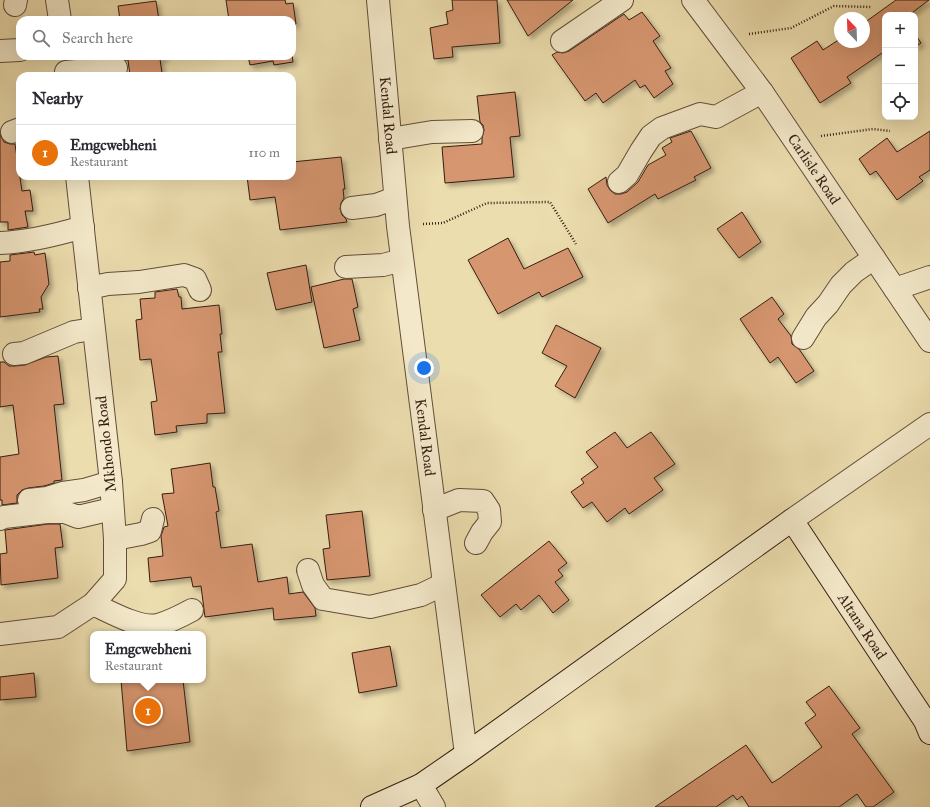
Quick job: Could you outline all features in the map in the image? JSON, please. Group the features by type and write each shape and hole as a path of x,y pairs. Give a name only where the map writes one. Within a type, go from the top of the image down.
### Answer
{"street":[{"path":"57,0 59,16"},
{"name":"Kendal Road","path":"378,0 398,226 466,754"},
{"path":"562,41 622,0"},
{"name":"Carlisle Road","path":"693,0 762,92 930,341"},
{"path":"0,50 16,50"},
{"path":"66,68 87,70 96,67 108,69 116,68"},
{"path":"619,182 627,175 651,136 662,128 700,114 716,117 762,92"},
{"path":"390,139 432,132 472,131"},
{"name":"Mkhondo Road","path":"0,634 58,627 94,604 115,578 115,539 111,482 77,180"},
{"path":"352,208 376,205 395,198"},
{"path":"0,243 31,240 83,227"},
{"path":"802,338 841,285 854,272 874,258"},
{"path":"346,267 382,265 402,260"},
{"path":"89,288 108,284 139,282 184,275 195,279 200,290"},
{"path":"895,289 930,277"},
{"path":"14,354 24,353 74,332 93,329"},
{"path":"372,807 421,785 792,520 930,424"},
{"path":"29,500 47,498 63,493 84,490 111,482"},
{"path":"434,510 459,500 483,501 489,510 490,522 476,543"},
{"path":"0,519 4,517 47,512 65,512 78,517 112,509"},
{"path":"115,539 150,531 153,519"},
{"name":"Altana Road","path":"792,520 925,721 930,733"},
{"path":"308,570 313,585 322,599 370,607 421,595 444,584"},
{"path":"94,604 136,623 156,625 192,610"},
{"path":"421,785 434,807"}],"path":[{"path":"743,32 750,34 792,28 834,6 871,7"},
{"path":"795,142 831,133 873,129 890,131"},
{"path":"398,226 443,223 486,203 550,202 576,244"}],"building":[{"path":"226,0 285,0 286,4 293,3 295,16 228,16"},
{"path":"452,0 497,0 500,43 452,47 453,57 434,59 430,28 448,24 446,12 453,10"},
{"path":"507,0 573,0 528,36"},
{"path":"896,0 929,0 913,12 882,12 882,53 847,77 851,83 820,103 791,58 817,41 823,50 834,43 834,48 870,48 870,19"},
{"path":"156,1 158,16 119,16 118,6"},
{"path":"642,12 660,36 653,41 671,68 665,71 673,84 654,98 645,85 640,88 635,80 603,103 596,93 585,101 552,55 557,52 563,53 569,51 624,14 629,20"},
{"path":"128,60 160,60 162,72 130,72"},
{"path":"249,60 293,60 293,62 274,65 273,61 250,65"},
{"path":"515,92 520,136 510,137 514,177 445,183 442,147 482,144 484,130 483,125 480,122 477,96"},
{"path":"691,131 711,168 694,177 696,180 658,199 655,194 608,223 588,189 606,177 607,185 615,194 627,192 638,182 648,165 666,155 662,148 672,142 670,138"},
{"path":"930,131 930,170 919,177 923,181 897,200 876,171 870,175 859,159 887,138 897,152"},
{"path":"0,134 4,142 15,144 16,180 20,180 22,191 30,190 33,211 25,211 28,227 8,230 8,222 0,222"},
{"path":"341,157 345,189 343,189 344,198 340,209 347,222 280,230 275,197 250,200 248,180 296,180 296,162"},
{"path":"742,212 761,242 739,258 717,229"},
{"path":"508,238 524,269 568,248 583,277 542,297 539,292 498,314 468,260"},
{"path":"34,252 35,255 45,253 49,284 41,297 43,309 39,309 40,312 0,317 0,262 10,261 10,255"},
{"path":"306,265 312,302 276,310 267,273"},
{"path":"344,279 352,279 358,307 353,309 360,340 324,348 311,287"},
{"path":"177,289 179,297 181,297 182,309 219,305 222,352 218,352 225,413 207,414 207,423 176,426 177,432 155,435 151,402 157,401 151,359 140,360 136,320 142,319 140,299 155,298 155,292"},
{"path":"772,297 784,314 778,319 791,336 792,344 799,349 814,371 796,383 778,357 770,363 740,319"},
{"path":"556,325 601,348 575,398 555,386 567,366 542,353"},
{"path":"58,356 64,404 54,405 62,480 54,481 54,483 44,486 22,490 17,495 17,503 2,505 2,500 0,500 0,457 19,454 13,405 0,407 0,362 4,362 9,366 25,365 46,357"},
{"path":"615,432 627,448 651,432 675,464 654,478 663,490 629,514 625,508 607,522 592,502 583,508 571,492 584,483 581,479 598,467 586,452"},
{"path":"210,463 213,487 215,487 219,511 216,512 221,548 252,544 258,582 287,577 289,594 303,592 315,608 316,616 274,620 273,608 205,617 201,586 193,587 191,577 150,582 148,558 163,556 161,536 164,527 168,526 162,494 174,493 171,469"},
{"path":"362,511 370,576 327,580 323,549 330,548 326,515"},
{"path":"48,524 60,524 63,547 55,548 58,578 1,585 0,554 7,553 5,530"},
{"path":"549,541 567,563 558,570 563,576 555,582 569,600 553,613 539,595 521,610 516,604 500,617 481,595"},
{"path":"390,646 397,686 359,693 352,653"},
{"path":"34,673 36,697 0,700 0,677"},
{"path":"121,683 183,683 190,742 127,751"},
{"path":"829,686 860,728 852,734 894,792 873,807 866,807 857,794 839,807 749,807 742,796 737,800 733,795 716,807 655,807 746,745 772,783 780,778 822,747 805,723 816,715 806,702"}],"place":[{"name":"Emgcwebheni","path":"148,711"}]}
